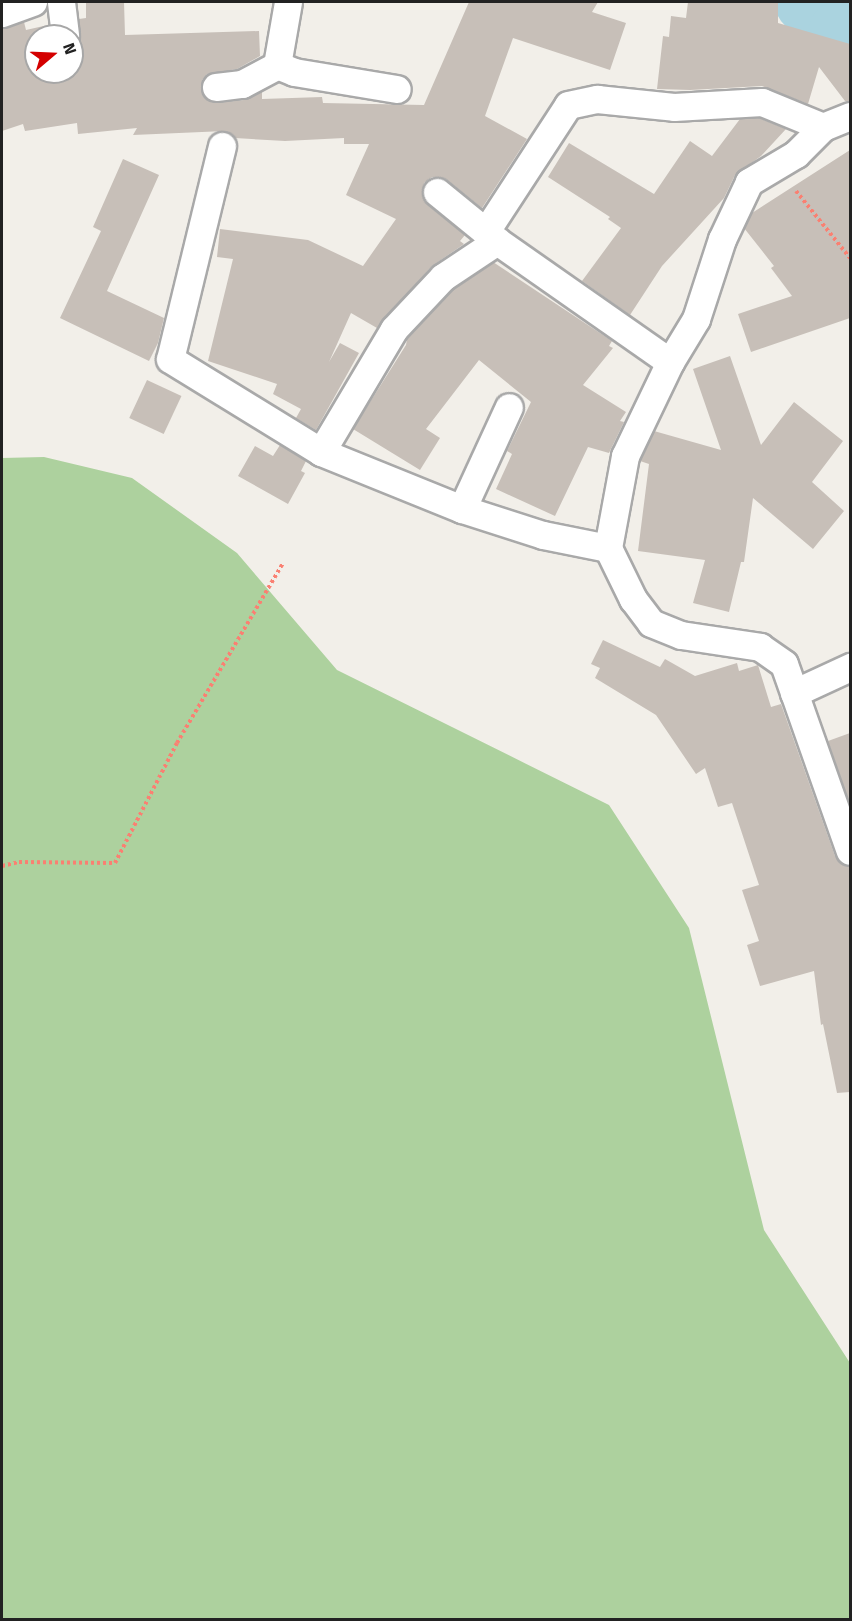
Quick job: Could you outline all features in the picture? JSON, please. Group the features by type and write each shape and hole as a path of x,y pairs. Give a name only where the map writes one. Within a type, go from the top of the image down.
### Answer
{"street":[{"path":"2,13 33,2"},
{"path":"61,2 64,24"},
{"path":"277,65 288,2"},
{"path":"216,87 242,84 277,65"},
{"path":"277,65 294,72 397,89"},
{"path":"321,452 394,329 443,277 491,236 568,105 597,99 675,107 762,102 823,127"},
{"path":"850,117 823,127 796,154 775,164 749,182 722,239 696,319 670,362 625,456 608,548 633,599 651,623 681,635 760,647 784,664 850,851"},
{"path":"222,146 170,359 321,452 462,509 543,535 608,548"},
{"path":"437,192 491,236 670,362"},
{"path":"462,509 509,407"},
{"path":"794,693 850,667"}],"path":[{"path":"775,164 850,258"},
{"path":"2,866 19,862 115,863 177,743 283,564"}],"green space":[{"path":"44,457 132,478 237,553 337,670 609,805 689,928 764,1230 850,1363 850,1619 2,1619 2,458"}],"building":[{"path":"86,2 124,2 125,35 259,31 260,56 237,69 207,74 202,80 203,96 217,103 244,100 262,91 262,99 322,97 323,103 424,105 469,2 598,2 592,12 626,23 610,70 513,38 485,116 527,139 482,208 446,179 432,177 424,183 423,198 465,235 460,241 464,244 432,266 377,328 351,313 329,362 340,343 359,353 316,430 296,418 301,409 273,394 277,384 208,361 233,259 217,257 220,229 308,240 363,266 396,219 346,195 369,144 344,144 344,138 285,141 235,138 225,131 133,135 137,128 78,134 77,123 25,131 23,124 2,131 2,28 24,22 24,84 84,84 84,24 79,24 79,19 86,18"},
{"path":"688,2 778,2 778,23 850,44 850,101 845,101 819,67 808,104 762,86 690,90 657,89 663,36 669,37 671,16 686,18"},
{"path":"759,118 786,129 761,156 735,175 724,198 662,266 630,315 582,281 621,228 608,219 610,217 548,177 569,143 654,194 690,141 712,156 740,119"},
{"path":"850,150 850,318 751,352 738,314 792,296 771,268 774,266 744,228 752,213"},
{"path":"123,159 159,175 107,291 164,318 158,343 149,361 60,318 101,231 93,227"},
{"path":"493,262 612,341 609,346 613,348 583,385 626,412 620,421 624,422 609,453 588,447 555,516 496,489 512,454 507,451 531,402 479,360 426,429 440,438 420,470 353,429 406,345 407,339 453,289"},
{"path":"730,356 761,445 794,402 843,441 812,482 844,511 813,549 753,498 744,562 741,562 729,612 693,603 705,560 638,551 649,464 640,461 654,431 721,450 693,369"},
{"path":"147,380 181,396 164,434 129,418"},
{"path":"280,445 306,461 301,471 305,473 288,504 238,476 255,446 273,456"},
{"path":"603,640 660,667 665,659 695,676 737,663 739,671 758,665 771,707 781,704 835,856 840,863 850,866 850,1092 837,1093 823,1024 821,1025 814,971 760,986 747,945 759,941 742,890 759,885 732,803 718,807 705,768 696,774 656,715 595,678 600,668 591,664"},
{"path":"850,733 850,805 828,741"}],"waterway":[{"path":"806,2 839,32 850,37"}]}
